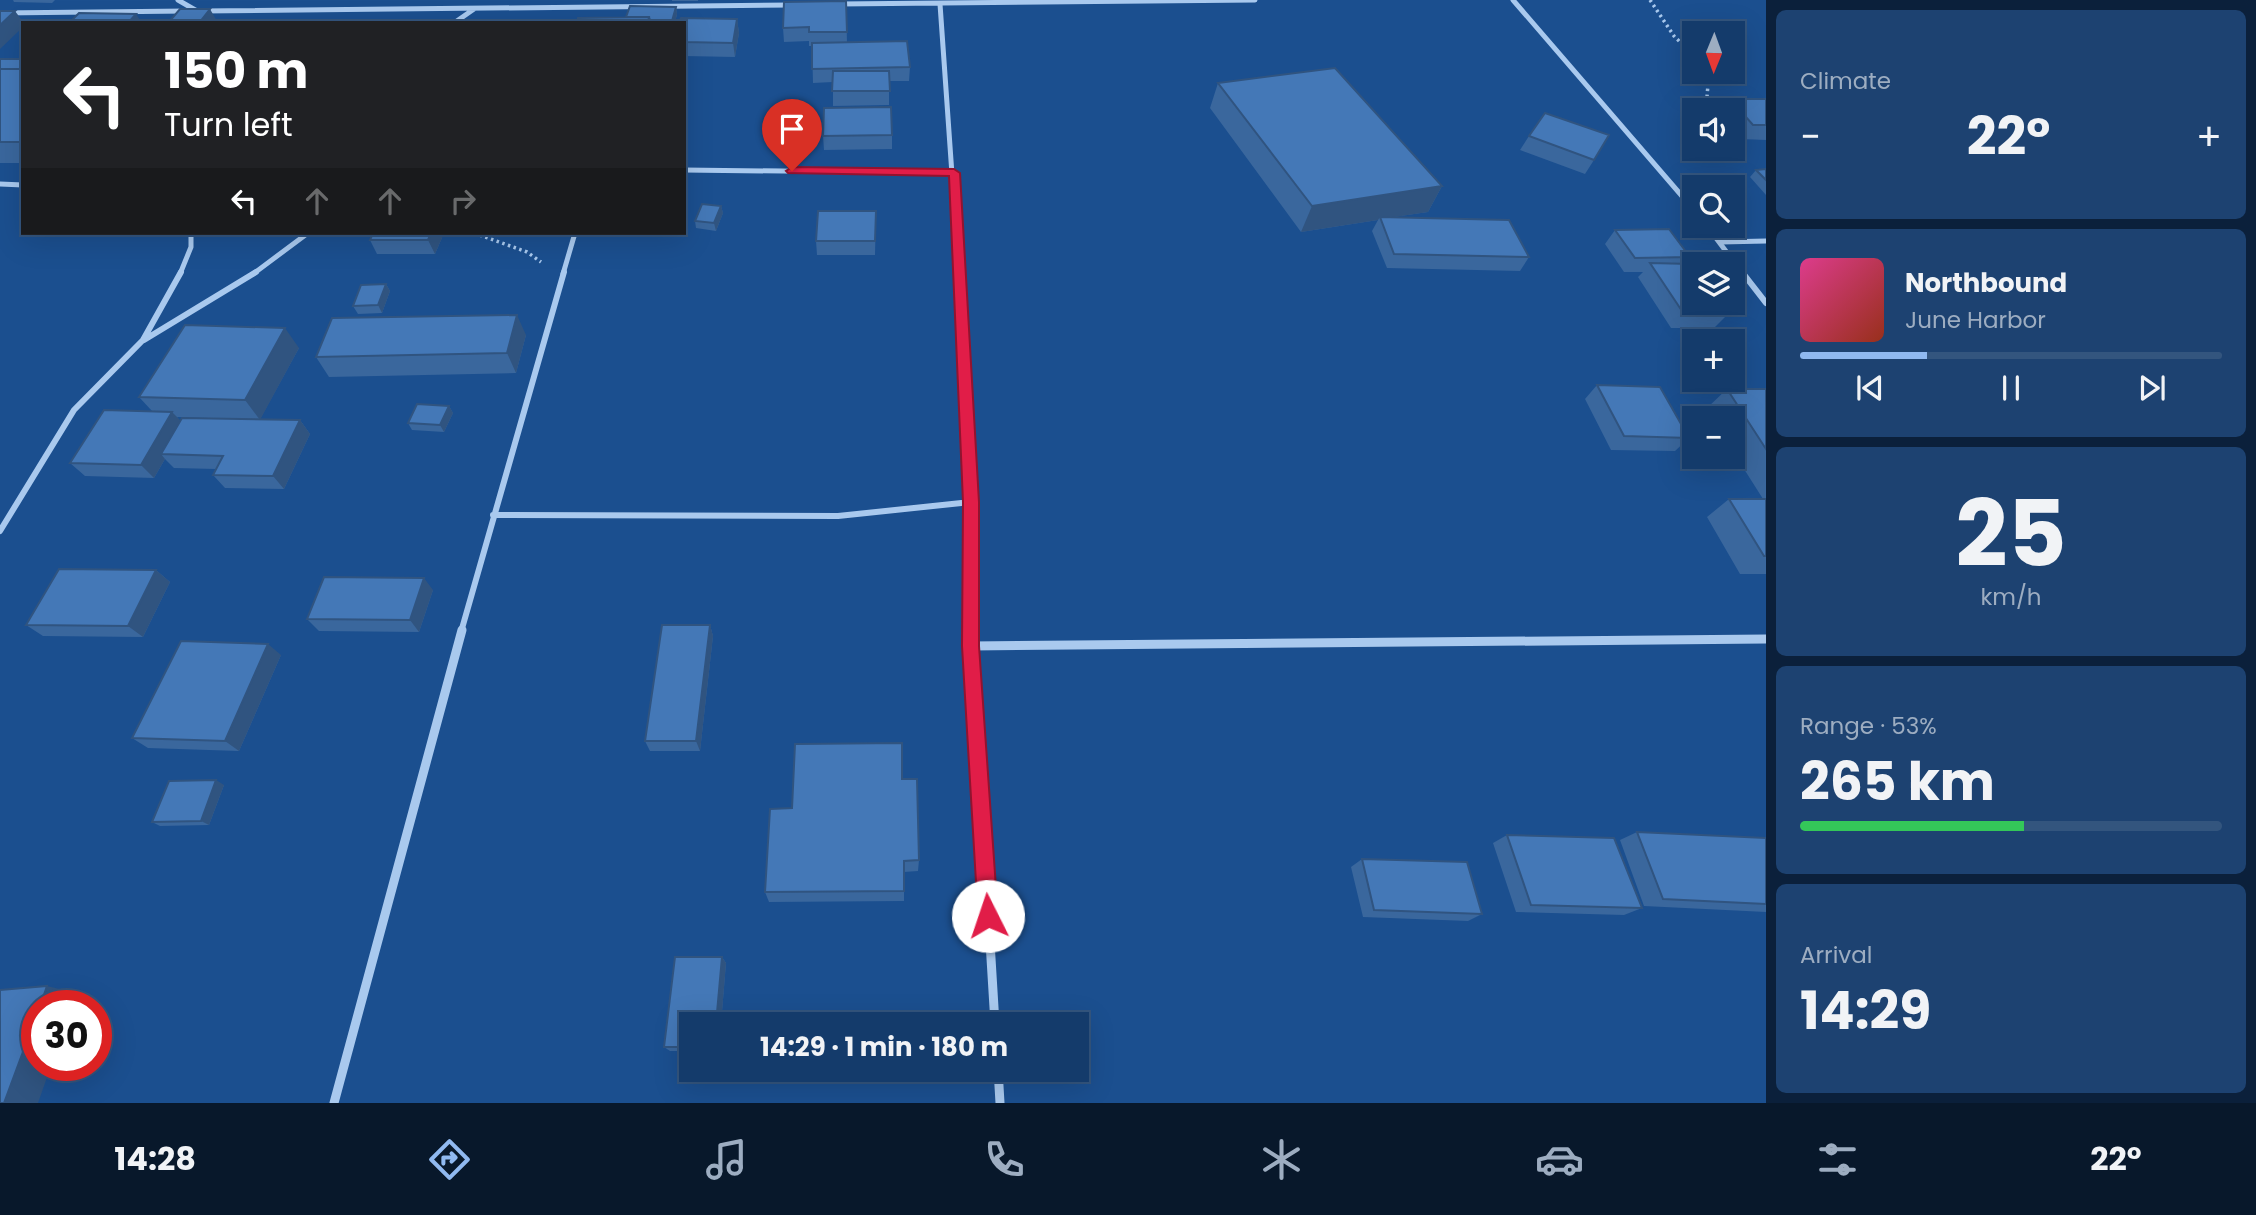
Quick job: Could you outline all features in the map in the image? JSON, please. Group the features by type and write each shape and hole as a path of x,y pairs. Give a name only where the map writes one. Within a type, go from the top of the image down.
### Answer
{"street":[{"path":"178,0 197,11"},
{"path":"832,5 1255,0"},
{"path":"1513,0 1682,196"},
{"path":"940,4 954,173 971,502 971,646 994,1012"},
{"path":"0,13 805,5"},
{"path":"457,21 475,9"},
{"path":"686,170 954,173"},
{"path":"0,184 21,185"},
{"path":"0,531 74,410 143,340 176,284 191,247 191,235"},
{"path":"143,340 239,284 305,235"},
{"path":"334,1103 493,514 574,235"},
{"path":"1718,238 1766,303"},
{"path":"1721,242 1766,241"},
{"path":"493,514 838,516 971,502"},
{"path":"971,646 1766,639"},
{"path":"999,1082 1000,1103"}],"path":[{"path":"1650,0 1682,44"},
{"path":"480,235 527,252 561,276"}],"building":[{"path":"846,1 847,32 809,32 809,27 783,28 784,2"},
{"path":"630,6 676,7 672,21 626,17"},
{"path":"180,9 210,9 201,21 170,21"},
{"path":"0,11 15,11 0,25"},
{"path":"79,13 136,14 130,21 71,21"},
{"path":"649,17 648,21 577,21 578,18"},
{"path":"681,18 737,19 733,43 686,42 686,21 680,21"},
{"path":"907,41 910,67 812,69 812,43"},
{"path":"0,59 21,59 19,69 0,69"},
{"path":"1335,68 1442,186 1312,206 1218,83"},
{"path":"0,69 21,69 21,142 0,142"},
{"path":"833,71 889,71 890,91 832,91"},
{"path":"1745,99 1766,99 1766,125 1753,125 1745,116"},
{"path":"891,107 892,135 823,136 824,108"},
{"path":"1545,113 1609,135 1594,160 1529,136"},
{"path":"1766,169 1766,180 1756,170"},
{"path":"702,204 721,206 714,223 695,221"},
{"path":"818,211 876,211 875,241 816,241"},
{"path":"1380,217 1509,220 1529,257 1394,254"},
{"path":"1669,229 1686,252 1682,252 1682,257 1635,258 1615,230"},
{"path":"372,235 430,235 428,240 370,240"},
{"path":"1650,263 1682,264 1682,311"},
{"path":"386,284 378,305 353,306 361,285"},
{"path":"517,315 507,353 316,357 332,318"},
{"path":"185,325 285,328 245,400 139,397"},
{"path":"1597,385 1660,387 1682,426 1682,438 1624,436"},
{"path":"1766,389 1766,449 1745,417 1745,406 1738,406 1729,392"},
{"path":"417,404 449,406 440,425 408,423"},
{"path":"104,410 172,412 141,465 70,463"},
{"path":"182,418 300,420 273,476 213,475 223,456 161,454"},
{"path":"1729,499 1766,499 1766,556 1764,556"},
{"path":"59,569 156,570 128,626 26,625"},
{"path":"324,577 424,578 410,620 307,619"},
{"path":"662,625 710,625 696,741 645,741"},
{"path":"181,641 268,644 225,741 132,738"},
{"path":"902,743 902,779 917,779 919,860 904,861 904,891 765,892 770,809 792,808 795,744"},
{"path":"216,780 201,821 152,822 169,781"},
{"path":"1637,832 1766,838 1766,904 1663,899"},
{"path":"1507,835 1614,838 1642,908 1531,905"},
{"path":"1362,859 1467,862 1482,914 1374,910"},
{"path":"675,957 722,957 717,1012 679,1012 679,1047 664,1047"},
{"path":"47,986 46,990 21,990 21,1057 4,1103 0,1103 0,990"}],"route":[{"path":"792,171 954,173 971,502 971,646 988,916"}]}
